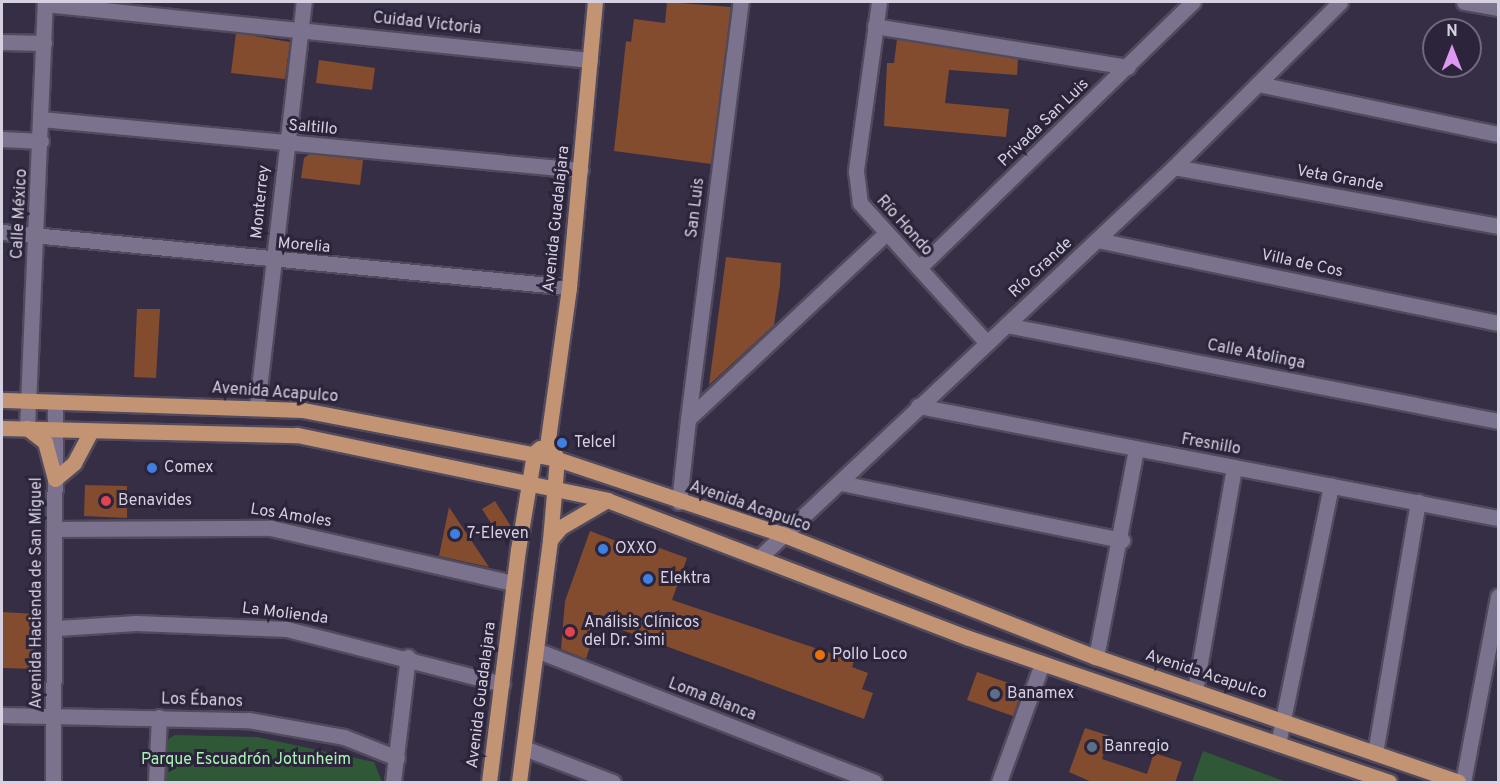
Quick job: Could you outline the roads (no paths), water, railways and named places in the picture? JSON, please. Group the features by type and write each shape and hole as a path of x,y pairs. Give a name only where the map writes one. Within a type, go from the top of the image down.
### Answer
{"main road":[{"name":"Avenida Guadalajara","path":"548,439 569,287 595,2"},
{"name":"Avenida Acapulco","path":"2,400 257,406 369,419 557,459 783,535 1096,657 1375,753 1428,778 1458,783"},
{"path":"2,428 297,435 555,487 607,500 762,555 1042,664 1389,783"},
{"path":"27,428 45,442 55,479 74,463 91,431"},
{"path":"519,783 550,540 557,459 548,439 534,453"},
{"name":"Avenida Guadalajara","path":"489,783 514,583 534,453"},
{"path":"550,540 561,527 607,500"}],"street":[{"name":"Monterrey","path":"257,406 304,2"},
{"name":"San Luis","path":"688,419 741,2"},
{"name":"Río Hondo","path":"879,2 856,191 885,234 987,343"},
{"name":"Privada San Luis","path":"919,268 1193,2"},
{"name":"Río Grande","path":"762,555 1174,168 1340,2"},
{"path":"1464,2 1498,8"},
{"name":"Cuidad Victoria","path":"45,3 590,60"},
{"name":"Calle México","path":"27,428 41,141 45,3"},
{"path":"875,26 1128,67"},
{"path":"2,42 44,43"},
{"path":"1258,84 1498,134"},
{"name":"Saltillo","path":"41,119 581,170"},
{"path":"2,139 41,141"},
{"name":"Veta Grande","path":"1174,168 1498,225"},
{"name":"Morelia","path":"2,232 273,261 569,287"},
{"path":"680,502 688,419 885,234"},
{"name":"Villa de Cos","path":"1097,240 1498,323"},
{"name":"Calle Atolinga","path":"1006,325 1498,421"},
{"name":"Avenida Hacienda de San Miguel","path":"53,783 58,528 55,479 55,403"},
{"name":"Fresnillo","path":"918,406 1136,450 1498,518"},
{"path":"1096,657 1122,540 1136,450"},
{"path":"1195,691 1234,467"},
{"path":"841,483 1122,540"},
{"path":"1278,744 1331,485"},
{"path":"1375,753 1418,502"},
{"name":"Los Amoles","path":"58,528 271,528 514,583"},
{"path":"1463,783 1497,614 1498,596"},
{"name":"La Molienda","path":"57,628 136,622 251,626 318,634 502,684"},
{"name":"Loma Blanca","path":"536,650 874,783"},
{"path":"393,783 408,657"},
{"path":"999,783 1042,664"},
{"name":"Los Ébanos","path":"2,715 159,717 300,728 365,743 397,758"},
{"path":"156,783 159,717"},
{"path":"524,748 613,783"}],"place":[{"name":"Telcel","path":"562,443"},
{"name":"Comex","path":"152,468"},
{"name":"Benavides","path":"106,501"},
{"name":"7-Eleven","path":"455,534"},
{"name":"OXXO","path":"603,549"},
{"name":"Elektra","path":"648,579"},
{"name":"Análisis Clínicos del Dr. Simi","path":"570,632"},
{"name":"Pollo Loco","path":"820,655"},
{"name":"Banamex","path":"995,694"},
{"name":"Banregio","path":"1092,747"}],"park label":[{"name":"Parque Escuadrón Jotunheim","path":"246,760"}]}
